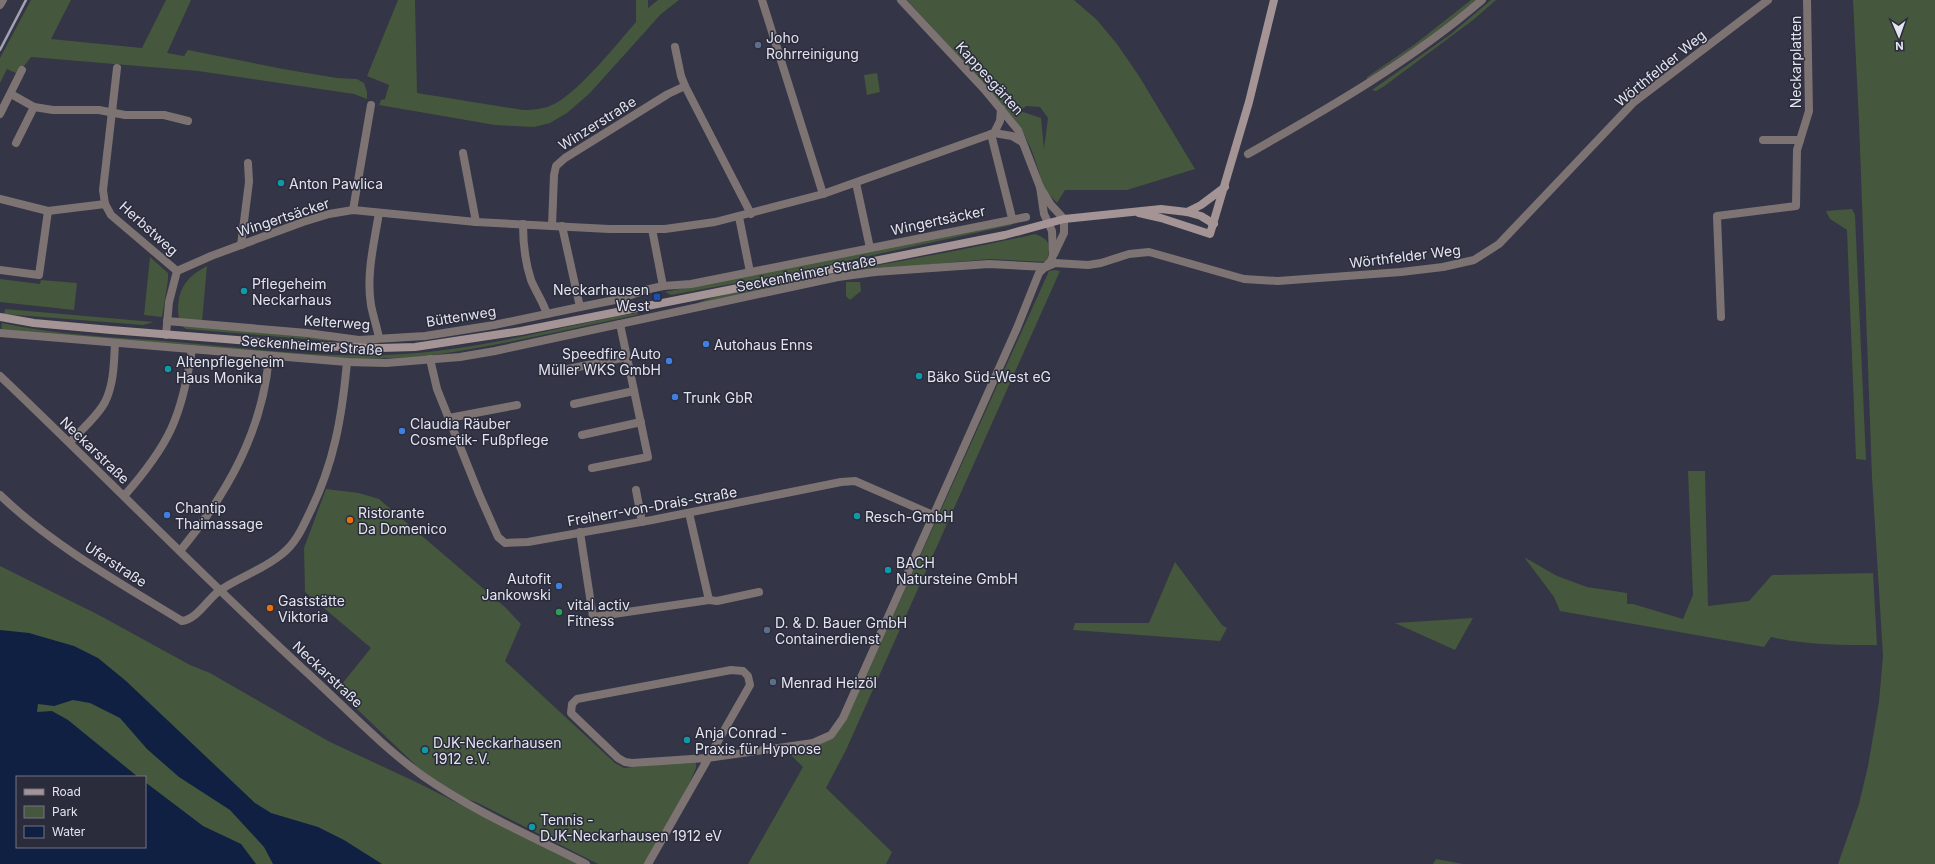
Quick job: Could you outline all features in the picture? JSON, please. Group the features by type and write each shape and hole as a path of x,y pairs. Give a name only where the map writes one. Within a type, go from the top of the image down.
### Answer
{"street":[{"path":"0,5 2,0"},
{"path":"762,0 823,194"},
{"name":"Kappesgärten","path":"901,0 1001,109 1018,130 1040,187 1051,205 1064,219"},
{"path":"1135,212 1161,218 1210,234 1225,187 1258,66 1274,0"},
{"path":"1248,154 1366,86 1421,48 1482,0"},
{"name":"Wörthfelder Weg","path":"1046,267 1055,264 1088,265 1101,263 1139,252 1148,252 1167,256 1228,275 1258,281 1278,281 1379,274 1443,267 1474,260 1499,244 1634,102 1768,0"},
{"name":"Neckarplatten","path":"1721,317 1717,216 1796,206 1797,150 1809,111 1807,0"},
{"path":"675,47 681,76 685,86 751,214"},
{"name":"Herbstweg","path":"117,68 103,190 105,204 111,215 177,271"},
{"path":"0,114 22,70"},
{"name":"Winzerstraße","path":"552,226 554,175 556,166 565,158 668,94 685,86"},
{"path":"10,94 34,107 53,110 99,110 125,115 164,115 188,121"},
{"path":"353,210 371,105"},
{"path":"16,143 34,107"},
{"path":"1001,109 1000,121 992,134 1012,218"},
{"path":"992,134 1012,136 1022,142"},
{"name":"Wingertsäcker","path":"177,271 191,264 303,222 329,214 353,210 476,222 552,226 652,229 688,227 739,217 823,194 992,134"},
{"path":"1763,140 1800,140"},
{"path":"463,153 476,222"},
{"path":"241,245 249,182 248,163"},
{"path":"856,183 870,248"},
{"name":"Kappesgärten","path":"1040,187 1044,214 1052,231 1053,255"},
{"path":"1186,212 1201,205 1225,187"},
{"path":"0,199 48,211 39,275 0,270"},
{"name":"Herbstweg","path":"48,211 105,204"},
{"path":"0,317 34,323 166,335 347,348 415,347 457,342 521,331 967,242 1064,219 1161,209 1186,212 1202,216 1214,224"},
{"name":"Kelterweg","path":"167,321 300,332 360,340 379,338 371,304 370,285 371,265 379,213"},
{"name":"Wingertsäcker","path":"580,308 620,299 645,290 664,286 690,284 1026,216"},
{"path":"739,217 750,272"},
{"path":"648,864 707,758 750,685 748,676 743,671 731,670 577,699 572,704 571,713 578,721 618,758 625,762 632,763 707,758 814,743 832,735 843,718 1017,328 1039,273 1046,267 1064,233 1064,219"},
{"path":"523,224 523,241 532,280 547,314"},
{"path":"562,226 580,308"},
{"path":"652,229 664,286"},
{"name":"Seckenheimer Straße","path":"0,333 269,356 347,362 386,363 460,357 830,279 875,272 989,264 1046,267"},
{"path":"166,335 172,285 177,271"},
{"name":"Büttenweg","path":"379,338 425,336 494,325 580,308"},
{"path":"592,468 648,457 620,324"},
{"path":"70,442 94,417 105,402 111,379 115,343"},
{"path":"124,496 144,473 168,439 183,399 192,349"},
{"path":"180,551 204,522 221,497 252,433 267,384 269,356"},
{"path":"568,370 627,357"},
{"name":"Freiherr-von-Drais-Straße","path":"430,359 437,389 479,494 501,541 510,543 528,542 689,513 841,482 855,481 933,515"},
{"name":"Uferstraße","path":"0,495 26,520 121,583 182,621 189,620 219,591 273,562 284,553 298,536 319,492 335,447 340,421 347,362"},
{"name":"Neckarstraße","path":"0,376 70,442 219,591 386,745 422,775 459,799 586,864"},
{"path":"574,404 634,391"},
{"path":"449,418 517,405"},
{"path":"582,434 641,422"},
{"path":"636,490 642,522"},
{"path":"689,513 709,600"},
{"path":"580,532 593,617 709,600 717,601 759,592"}],"green space":[{"path":"31,0 71,0 51,39 142,48 166,0 191,0 167,53 184,56 188,50 283,69 337,78 357,79 364,83 367,92 367,99 354,94 198,71 31,57 18,74 7,69 0,83 0,58"},
{"path":"398,0 415,0 417,93 523,110 532,110 548,107 556,103 577,87 587,77 636,22 636,0 648,0 648,8 658,0 679,0 661,14 590,93 567,113 550,123 534,127 495,125 379,105 381,100 385,99 389,85 367,76"},
{"path":"907,0 1074,0 1097,20 1117,44 1139,76 1195,169 1127,190 1065,190 1057,203 1045,190 1032,151 1021,128 988,89","holes":["1026,106 1040,107 1048,118 1044,149 1041,118 1020,111"]},
{"path":"1471,0 1477,0 1421,43 1367,79 1367,77 1415,44"},
{"path":"1491,0 1496,0 1473,20 1383,87 1376,91 1372,90 1451,34"},
{"path":"1853,0 1935,0 1935,864 1838,864 1859,804 1868,766 1879,702 1883,656 1872,477"},
{"path":"877,73 880,92 867,95 864,75"},
{"path":"1852,209 1855,215 1866,460 1856,459 1847,230 1830,219 1826,211"},
{"path":"1012,221 1012,225 786,274 671,295 665,292"},
{"path":"1035,234 1041,236 1047,241 1049,252 1047,262 989,259 924,265 690,308 706,300 727,294"},
{"path":"150,257 168,273 162,317 144,315"},
{"path":"207,266 202,322 179,319 178,301 183,287 192,276"},
{"path":"1049,271 1060,271 846,750 826,788 892,852 886,864 748,864 803,767 787,751 810,747 825,742 837,731 850,711"},
{"path":"0,279 40,284 41,280 77,283 74,310 0,302"},
{"path":"846,282 860,282 861,291 850,300 846,296"},
{"path":"5,309 154,322 143,325 4,314"},
{"path":"639,313 637,315 479,348 426,356 395,358 344,359 1,330 2,323 84,335 284,352 373,355 430,352 484,344 617,316"},
{"path":"181,325 329,338 330,341 186,329"},
{"path":"1688,471 1705,471 1708,606 1749,601 1772,575 1873,573 1877,645 1810,643 1771,637 1764,647 1560,611 1554,597 1524,557 1557,576 1587,587 1627,593 1627,604 1633,604 1683,619 1693,595"},
{"path":"326,489 359,493 379,499 506,608 521,624 505,661 615,763 624,768 690,761 696,763 696,768 690,782 647,864 598,864 476,802 457,796 427,776 337,690 371,648 305,592 304,548"},
{"path":"1175,562 1222,625 1227,628 1220,641 1073,630 1075,623 1149,623"},
{"path":"0,566 97,614 190,665 210,673 328,741 418,783 578,864 0,864"},
{"path":"1473,618 1455,650 1395,623"},
{"path":"1436,859 1463,864 1433,864"}],"water":[{"path":"0,630 29,633 74,646 98,658 126,681 255,803 271,813 318,827 344,840 382,864 273,864 264,847 230,810 179,777 147,749 120,718 90,703 73,700 54,706 38,704 37,712 52,711 68,720 137,776 16,776 16,848 146,848 146,783 203,826 241,844 256,864 0,864"}],"railway":[{"path":"0,50 26,0"}],"place":[{"name":"Joho Rohrreinigung","path":"758,45"},
{"name":"Anton Pawlica","path":"281,183"},
{"name":"Pflegeheim Neckarhaus","path":"244,291"},
{"name":"Neckarhausen West","path":"657,297"},
{"name":"Autohaus Enns","path":"706,344"},
{"name":"Speedfire Auto Müller WKS GmbH","path":"669,361"},
{"name":"Altenpflegeheim Haus Monika","path":"168,369"},
{"name":"Bäko Süd-West eG","path":"919,376"},
{"name":"Trunk GbR","path":"675,397"},
{"name":"Claudia Räuber Cosmetik- Fußpflege","path":"402,431"},
{"name":"Chantip Thaimassage","path":"167,515"},
{"name":"Resch-GmbH","path":"857,516"},
{"name":"Ristorante Da Domenico","path":"350,520"},
{"name":"BACH Natursteine GmbH","path":"888,570"},
{"name":"Autofit Jankowski","path":"559,586"},
{"name":"Gaststätte Viktoria","path":"270,608"},
{"name":"vital activ Fitness","path":"559,612"},
{"name":"D. & D. Bauer GmbH Containerdienst","path":"767,630"},
{"name":"Menrad Heizöl","path":"773,682"},
{"name":"Anja Conrad - Praxis für Hypnose","path":"687,740"},
{"name":"DJK-Neckarhausen 1912 e.V.","path":"425,750"},
{"name":"Tennis - DJK-Neckarhausen 1912 eV","path":"532,827"}]}
